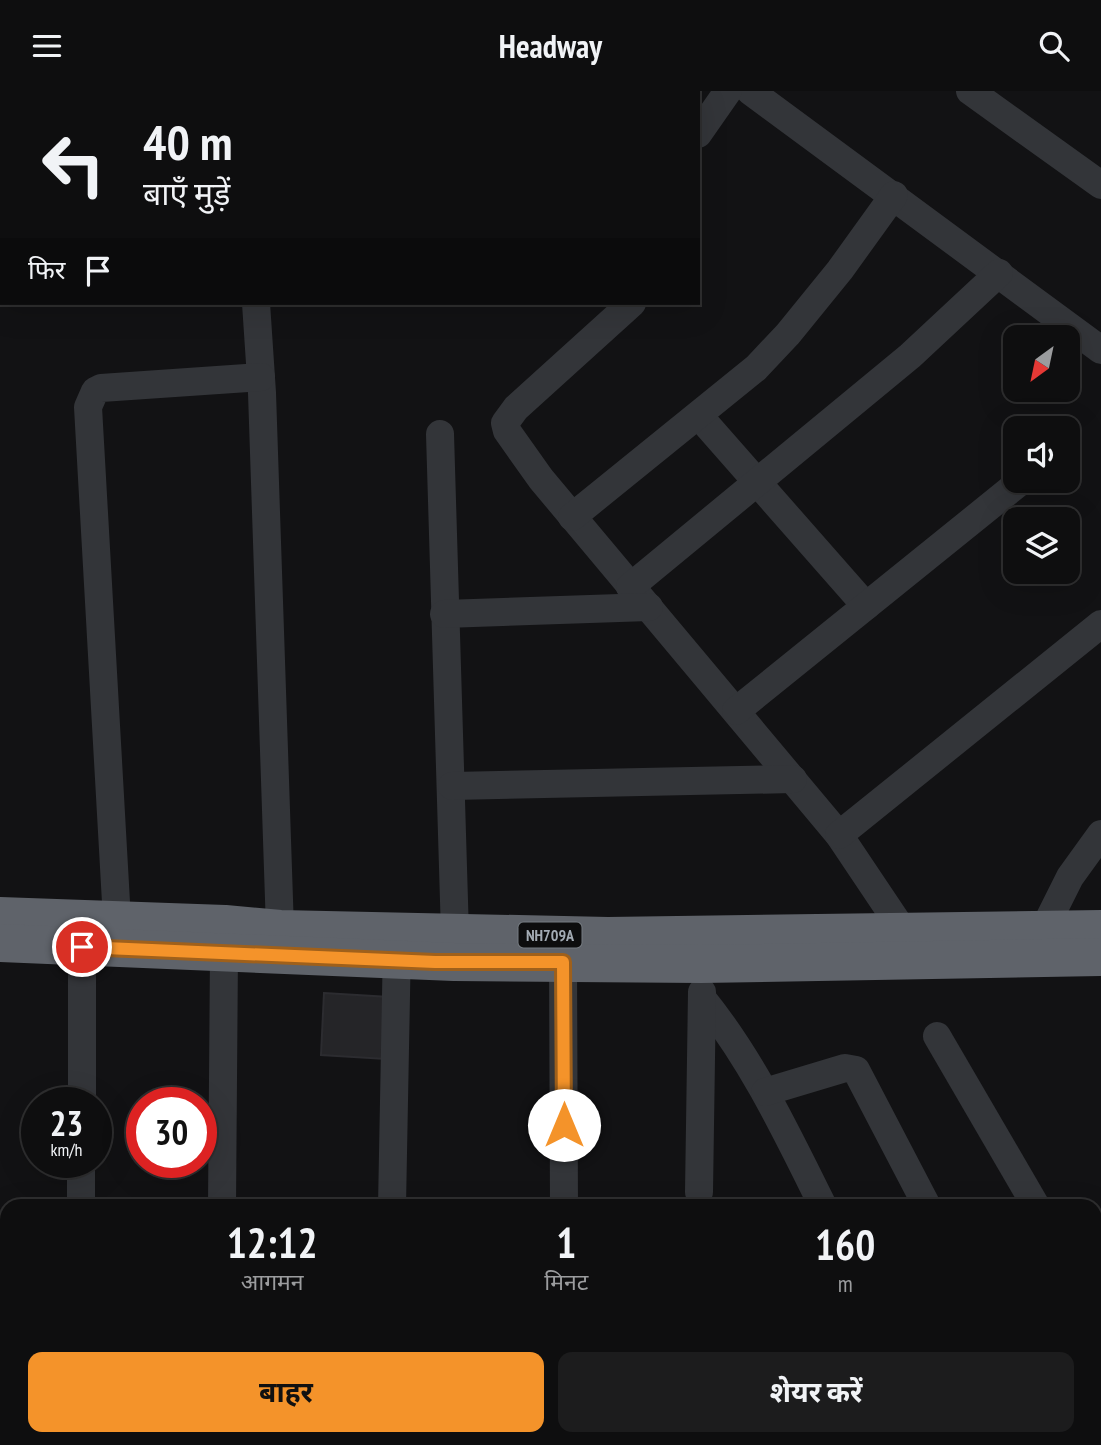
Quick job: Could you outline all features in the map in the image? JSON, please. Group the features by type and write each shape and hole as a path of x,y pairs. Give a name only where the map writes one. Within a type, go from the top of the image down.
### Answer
{"highway":[{"name":"NH709A","path":"0,915 280,929 397,946 563,962 701,981 1101,957"},
{"name":"NH709A","path":"0,943 224,952 397,946 455,934 700,936 1101,929"}],"street":[{"path":"700,131 728,91"},
{"path":"750,91 1101,350"},
{"path":"970,91 1101,185"},
{"path":"572,517 756,368 788,334 840,270 894,195"},
{"path":"444,614 639,597 756,482 910,356 999,273"},
{"path":"256,305 261,377 280,929"},
{"path":"630,305 528,396 505,423 510,438 572,517 839,835 904,932"},
{"path":"117,920 88,407 95,391 101,388 261,377"},
{"path":"699,416 866,606"},
{"path":"440,434 455,934"},
{"path":"736,711 1006,493"},
{"path":"839,835 1101,624"},
{"path":"452,786 793,779"},
{"path":"1043,931 1070,877 1101,834"},
{"path":"393,1199 397,946"},
{"path":"82,947 82,1087"},
{"path":"222,1199 224,952"},
{"path":"563,962 564,1199"},
{"path":"701,981 723,1024 765,1092 819,1199"},
{"path":"699,1192 701,981"},
{"path":"937,1036 1027,1199"},
{"path":"765,1092 845,1067 856,1070 923,1199"},
{"path":"81,1178 81,1199"}],"building":[{"path":"324,993 389,997 386,1059 321,1055"}],"route":[{"path":"82,947 435,962 563,962 564,1125"}]}
